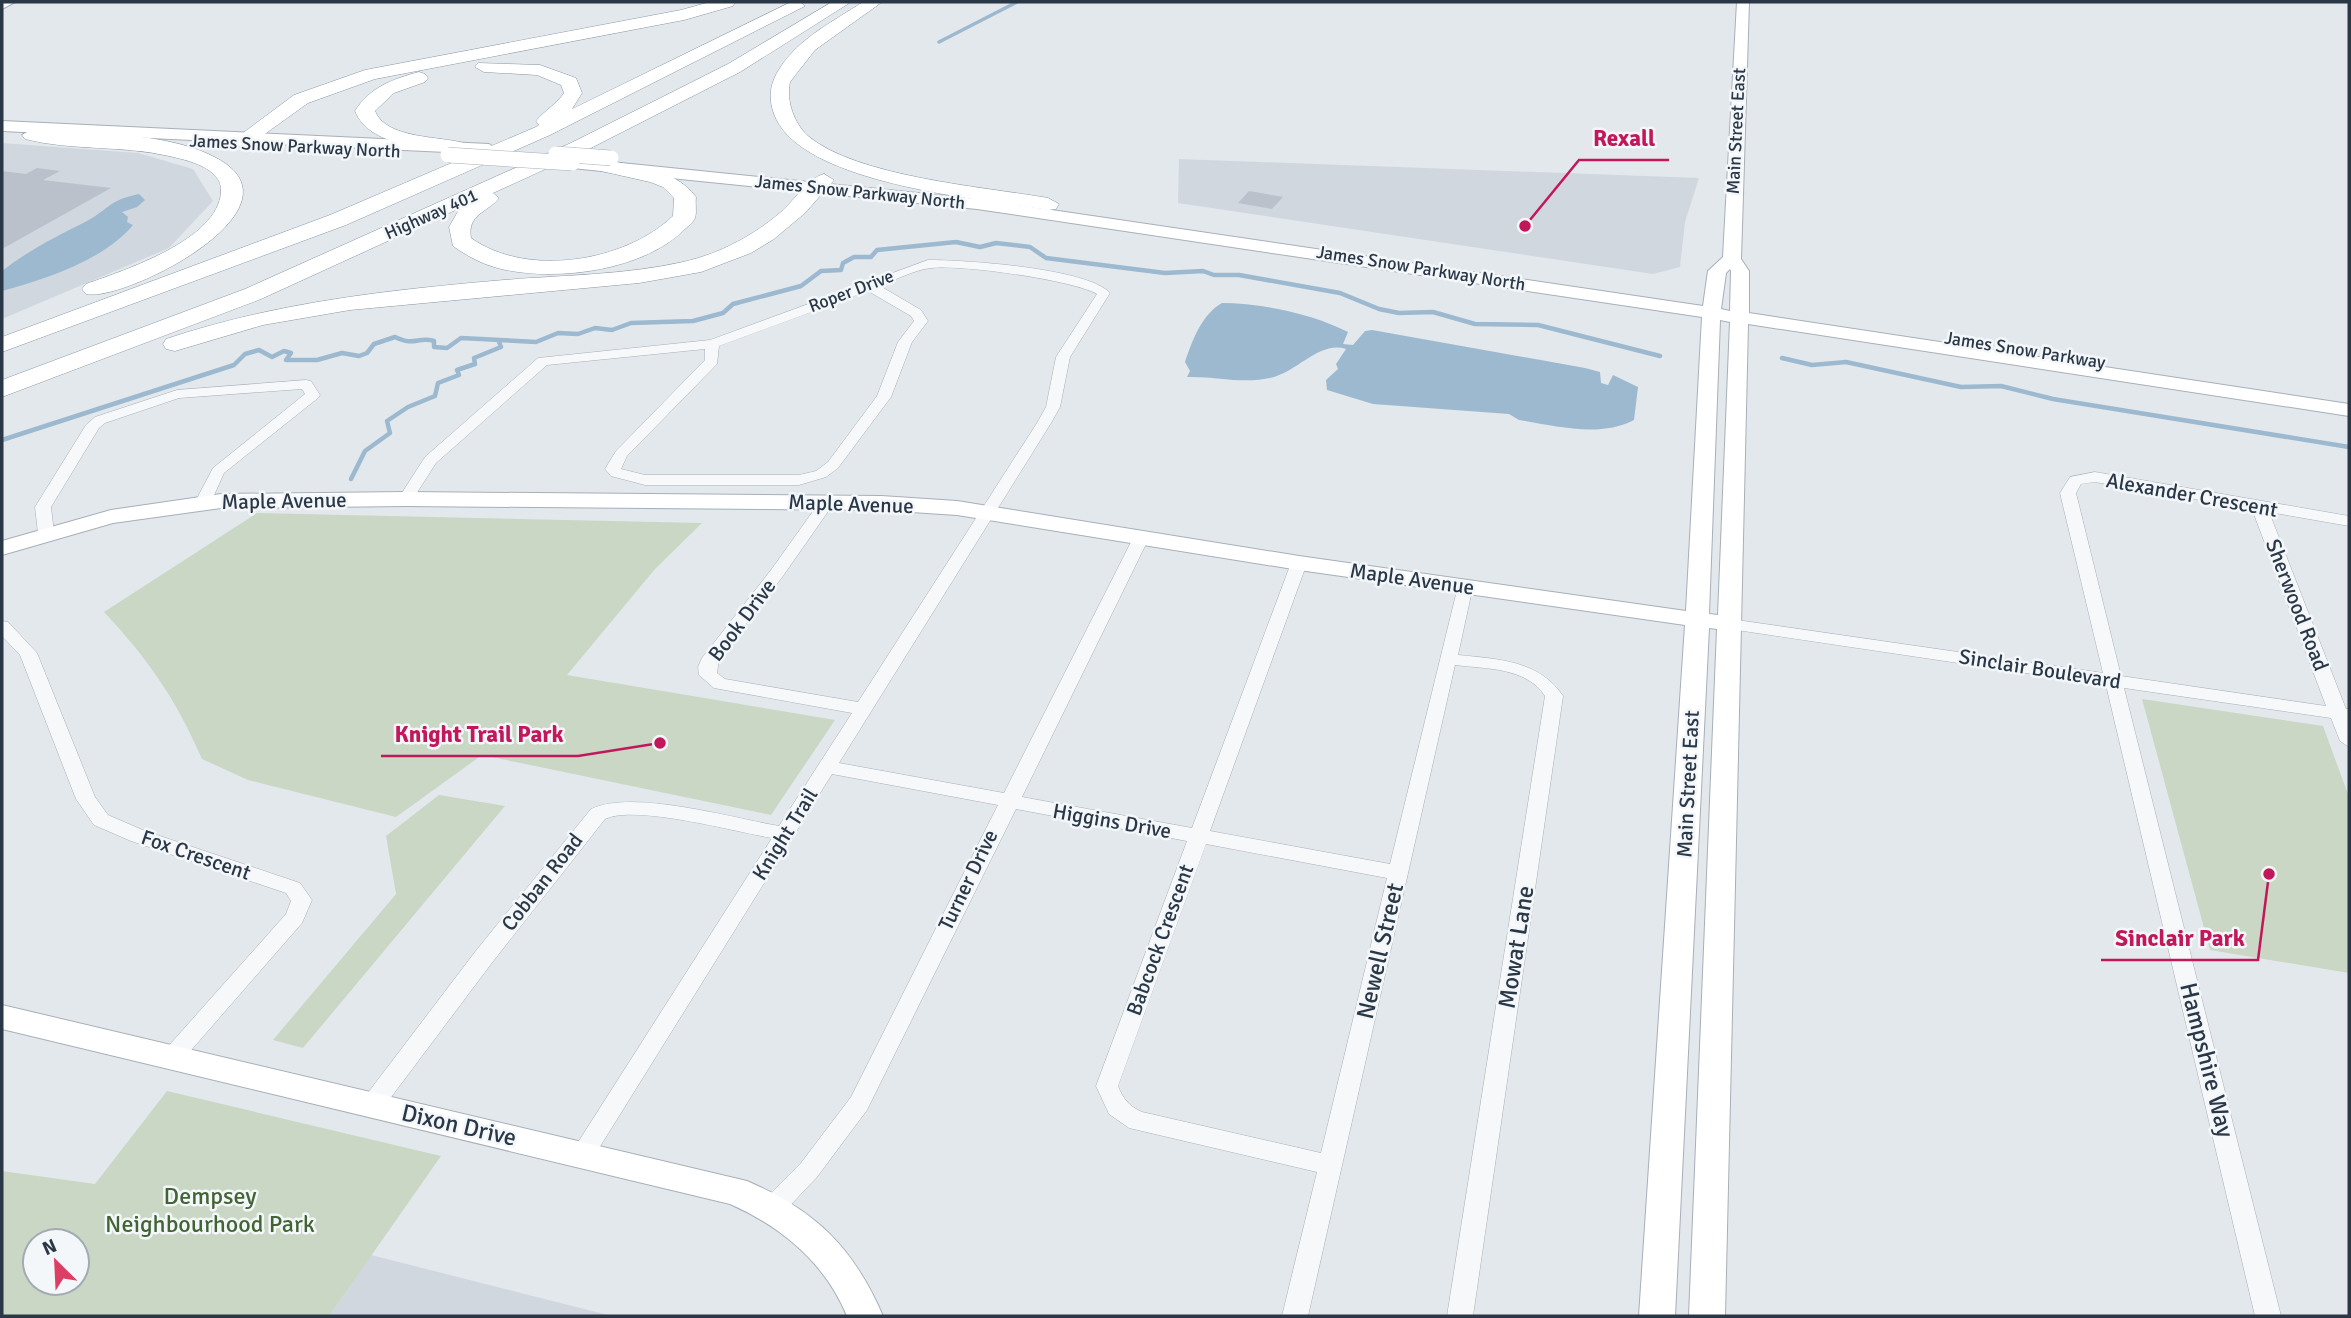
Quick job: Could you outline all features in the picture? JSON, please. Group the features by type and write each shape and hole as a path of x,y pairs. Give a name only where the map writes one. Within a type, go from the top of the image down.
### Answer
{"highway":[{"path":"245,139 301,99 371,74 684,15 727,2"},
{"path":"702,56 783,2"},
{"path":"702,56 804,2"},
{"name":"Highway 401","path":"2,389 253,294 576,155 734,68 843,2"},
{"path":"874,2 794,62 781,82 779,97 786,122 804,142 835,159 884,173 1048,204"},
{"name":"Highway 401","path":"2,345 338,220 543,131 702,56"},
{"path":"436,177 554,117 570,101 572,85 560,76 540,70 502,66 470,68 399,84 378,95 367,107 365,115 369,123 384,132 452,151"},
{"path":"2,326 176,254 205,235 231,206 233,189 228,175 215,165 189,154 153,146 32,135"},
{"path":"576,155 474,207 458,228 461,241 472,252 505,263 566,265 615,257 643,247 667,234 684,218 685,197 670,183 605,162"},
{"path":"2,405 181,341 315,308 398,297 623,279 677,269 741,249 788,218 821,183"}],"main road":[{"path":"2,5 9,2"},
{"name":"Main Street East","path":"1707,1316 1741,271 1732,259 1743,2"},
{"name":"James Snow Parkway North","path":"2,126 452,151 576,155 605,162"},
{"name":"James Snow Parkway North","path":"2,133 245,139"},
{"name":"James Snow Parkway North","path":"452,151 489,149 1048,204 1708,303"},
{"name":"James Snow Parkway North","path":"821,183 1708,303"},
{"name":"Main Street East","path":"1657,1316 1697,619 1708,303 1717,271 1732,259"},
{"name":"James Snow Parkway","path":"1708,303 2349,410"},
{"name":"James Snow Parkway","path":"1739,309 2349,401"},
{"name":"Maple Avenue","path":"2,548 46,533 126,514 203,502 406,499 881,503 985,513 1298,563 1730,624"},
{"name":"Dixon Drive","path":"2,1017 711,1184 773,1207 798,1224 828,1254 850,1285 865,1316"}],"street":[{"name":"Roper Drive","path":"406,499 430,460 543,361 712,344 918,266 937,263 1090,284 1104,293 1063,357 1053,407 985,513"},
{"path":"712,344 712,361 621,454 613,469 617,473 645,480 799,480 821,474 833,465 884,397 905,342 921,321 916,313 868,285"},
{"path":"46,533 41,515 45,503 93,425 100,420 177,394 306,384 313,396 218,471 203,502"},
{"name":"Alexander Crescent","path":"2114,681 2068,494 2075,480 2095,477 2259,508 2349,521"},
{"name":"Book Drive","path":"826,503 777,573 711,658 707,667 708,675 720,684 863,709"},
{"name":"Sherwood Road","path":"2259,508 2344,714 2349,741"},
{"name":"Knight Trail","path":"583,1154 985,513"},
{"name":"Turner Drive","path":"773,1207 809,1170 852,1115 1141,538"},
{"name":"Babcock Crescent","path":"1298,563 1107,1086 1112,1102 1122,1114 1148,1124 1330,1165"},
{"name":"Newell Street","path":"1295,1316 1465,586"},
{"name":"Sinclair Boulevard","path":"1730,624 2344,714"},
{"name":"Fox Crescent","path":"2,626 27,653 86,799 101,820 138,836 293,888 302,900 295,918 172,1057"},
{"name":"Mowat Lane","path":"1447,659 1535,675 1551,687 1555,696 1460,1316"},
{"name":"Hampshire Way","path":"2114,681 2268,1316"},
{"name":"Higgins Drive","path":"826,767 1398,873"},
{"name":"Cobban Road","path":"372,1105 491,948 598,814 610,808 638,807 785,834"}],"shaded area":[{"path":"2,143 138,153 193,169 213,201 169,248 2,319"},
{"path":"1179,159 1699,178 1685,222 1680,267 1653,274 1178,203"},
{"path":"371,1255 612,1316 329,1316"}],"green space":[{"path":"257,513 702,523 655,569 567,675 835,720 771,815 482,755 396,817 248,780 202,759 182,717 160,681 104,612"},
{"path":"2142,699 2323,726 2349,797 2349,973 2210,950"},
{"path":"439,795 505,806 303,1048 273,1040 396,894 386,836"},
{"name":"Dempsey Neighbourhood Park","path":"167,1091 441,1156 329,1316 2,1316 2,1171 95,1184"}],"water":[{"path":"139,194 145,200 137,207 122,212 128,217 127,222 133,225 106,248 73,267 2,291 2,271 22,256 94,217 121,199"},
{"path":"1222,303 1270,307 1319,320 1348,332 1343,344 1353,345 1365,331 1372,330 1585,368 1600,372 1601,383 1608,385 1613,375 1638,387 1634,420 1607,428 1577,429 1519,420 1509,414 1373,404 1327,390 1326,380 1338,369 1336,364 1346,349 1336,348 1318,352 1274,377 1241,380 1187,377 1190,371 1185,362 1195,337 1203,321"}],"building":[{"path":"37,168 60,171 43,180 111,188 2,249 2,171 26,174"},
{"path":"1249,191 1283,197 1272,209 1238,203"}],"waterway":[{"path":"939,42 1017,2"},
{"path":"2,440 234,365 245,354 259,350 272,357 284,351 291,353 286,360 317,360 342,353 359,356 367,353 374,344 395,337 407,341 434,341 434,347 447,348 461,338 536,342 558,333 578,334 595,328 612,330 631,323 693,321 723,313 733,304 801,286 821,271 841,270 843,263 854,257 871,257 877,250 956,242 980,247 996,243 1030,247 1046,258 1165,273 1203,271 1214,275 1239,275 1340,293 1379,309 1399,313 1433,312 1475,324 1538,325 1660,356"},
{"path":"351,479 365,451 390,433 387,421 408,407 435,396 438,383 459,375 457,370 475,364 474,358 501,347 499,342"},
{"path":"1782,358 1812,365 1846,362 1961,387 2001,386 2053,399 2349,447"}],"place":[{"name":"Rexall","path":"1525,226"},
{"name":"Knight Trail Park","path":"660,743"},
{"name":"Sinclair Park","path":"2269,874"}]}
